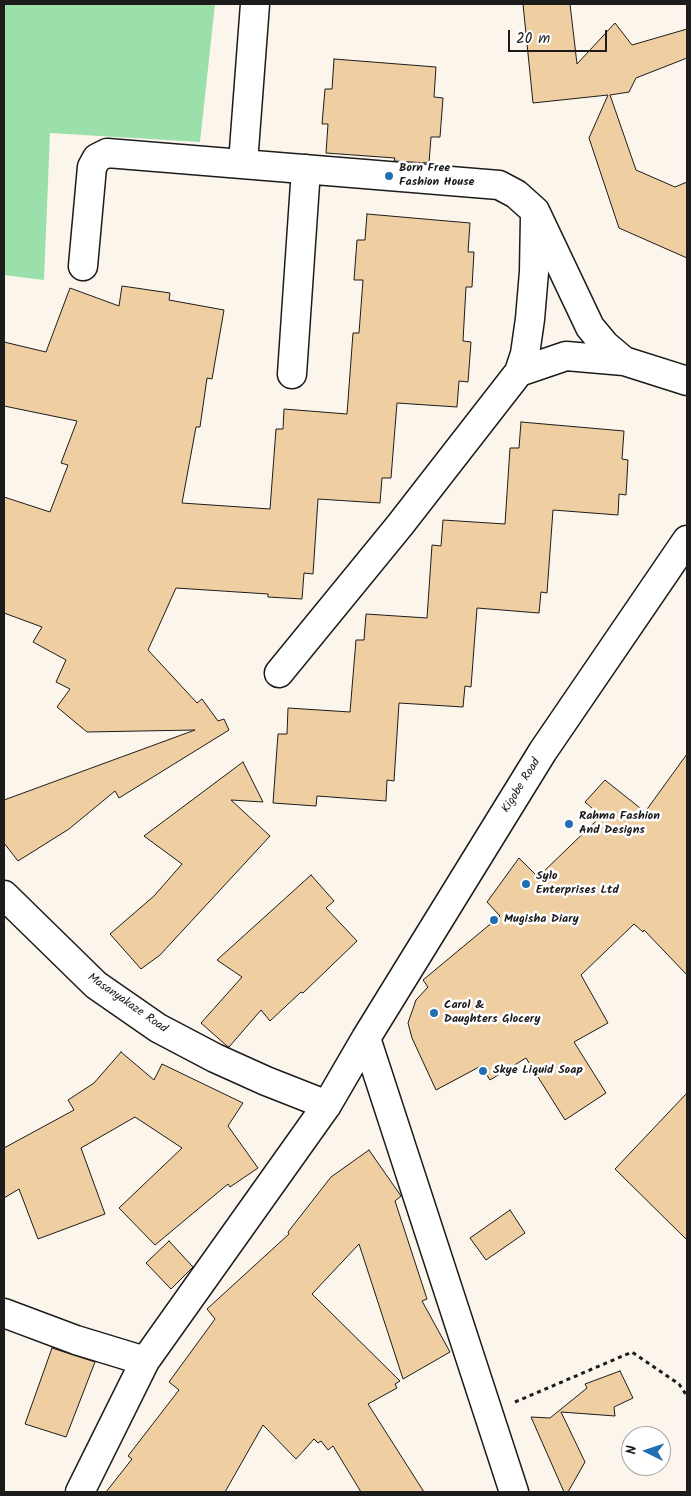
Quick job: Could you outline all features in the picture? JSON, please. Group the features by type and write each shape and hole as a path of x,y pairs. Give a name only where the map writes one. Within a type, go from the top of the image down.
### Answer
{"street":[{"path":"243,163 256,4"},
{"path":"83,266 92,167 97,158 107,153 499,186 516,194 535,211 590,327 605,345 624,361"},
{"path":"292,374 306,169"},
{"path":"279,673 400,525 519,372 525,354 530,318 534,272 535,211"},
{"path":"519,372 566,356 624,361 687,381"},
{"name":"Kigobe Road","path":"80,1492 145,1361 327,1104 543,751 687,540"},
{"name":"Masanyakaze Road","path":"4,895 96,985 158,1028 215,1058 266,1081 327,1104"},
{"path":"366,1038 514,1492"},
{"path":"4,1313 76,1340 145,1361"}],"path":[{"path":"487,1414 632,1352 679,1384 687,1396"}],"green space":[{"path":"4,4 215,4 200,142 50,133 44,280 4,275"}],"building":[{"path":"523,4 570,4 577,64 615,23 632,45 687,29 687,58 636,78 629,92 610,95 636,170 675,187 687,182 687,258 619,228 589,138 608,95 533,103"},
{"path":"334,59 436,67 434,97 443,98 440,137 431,137 429,163 394,161 395,158 326,153 328,124 322,124 325,89 332,89"},
{"path":"367,214 470,223 468,252 474,252 472,287 466,287 463,341 471,342 468,382 459,381 457,407 397,403 391,478 382,478 380,503 318,499 313,574 304,573 302,599 268,597 268,594 176,588 148,650 197,703 202,699 218,721 224,719 229,730 119,798 115,791 69,829 18,861 4,843 4,800 195,730 87,732 57,707 70,689 56,682 66,660 33,642 42,627 4,613 4,497 50,512 68,465 61,463 77,421 4,406 4,342 46,352 70,288 119,306 122,286 170,293 169,300 224,310 212,379 207,378 200,427 196,427 182,503 270,509 276,429 283,429 284,409 347,414 353,333 359,333 363,280 354,280 357,240 365,240"},
{"path":"521,422 624,431 622,459 628,460 626,495 619,494 618,515 553,510 547,593 541,592 539,613 477,608 471,687 465,686 463,707 399,703 394,781 387,780 386,801 317,796 316,806 273,803 278,734 287,734 288,708 350,712 356,640 364,640 366,614 427,618 432,545 441,546 443,520 505,524 510,448 519,448"},
{"path":"687,754 687,975 644,930 643,932 634,924 581,975 608,1023 574,1042 606,1093 565,1120 526,1058 490,1080 481,1066 436,1090 412,1038 408,1023 416,1000 428,987 423,980 500,916 487,902 519,858 538,877 601,816 585,802 605,780 645,812"},
{"path":"243,762 263,802 231,800 270,836 160,955 141,969 110,934 154,896 182,864 144,836"},
{"path":"311,875 334,901 326,908 357,941 303,993 301,992 270,1021 261,1010 229,1047 201,1023 242,977 217,960"},
{"path":"121,1052 154,1080 162,1064 243,1103 228,1126 258,1168 230,1187 228,1184 155,1245 119,1208 182,1148 135,1117 81,1148 105,1214 38,1239 19,1189 4,1198 4,1148 74,1110 68,1100 94,1083"},
{"path":"687,1093 687,1240 615,1169"},
{"path":"369,1150 401,1196 395,1201 427,1299 422,1301 450,1352 403,1379 359,1244 312,1294 400,1381 395,1384 397,1388 368,1404 424,1492 361,1492 333,1446 328,1450 321,1441 318,1443 314,1439 296,1459 263,1425 225,1492 106,1492 132,1459 128,1456 179,1390 169,1382 215,1319 207,1309 289,1234 288,1232 331,1177"},
{"path":"510,1210 525,1233 486,1260 470,1238"},
{"path":"169,1241 193,1267 171,1289 146,1263"},
{"path":"52,1348 95,1362 66,1437 25,1424"},
{"path":"620,1371 633,1398 614,1407 615,1416 561,1412 585,1462 568,1492 564,1492 531,1417 550,1418 587,1388 585,1384"}],"place":[{"name":"Born Free Fashion House","path":"389,176"},
{"name":"Rahma Fashion And Designs","path":"569,824"},
{"name":"Sylo Enterprises Ltd","path":"526,884"},
{"name":"Mugisha Diary","path":"494,920"},
{"name":"Carol & Daughters Glocery","path":"434,1013"},
{"name":"Skye Liquid Soap","path":"483,1071"}]}
